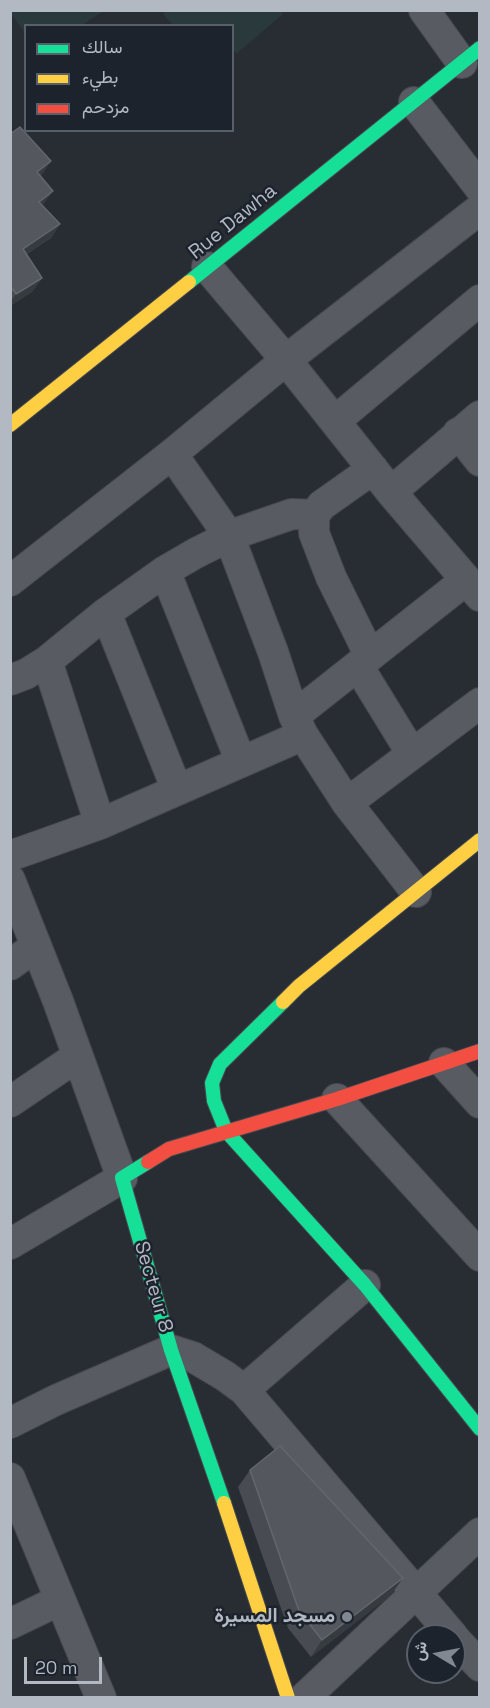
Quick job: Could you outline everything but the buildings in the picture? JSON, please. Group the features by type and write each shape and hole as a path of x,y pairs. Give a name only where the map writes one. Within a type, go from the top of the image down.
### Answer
{"street":[{"path":"424,10 471,56"},
{"name":"Rue Dawha","path":"10,425 471,56"},
{"path":"414,102 480,188"},
{"path":"10,581 172,454 286,360 480,209"},
{"path":"10,856 100,824 241,762 298,725 364,661 473,588 391,492 286,360 207,267"},
{"path":"335,421 480,300"},
{"path":"391,492 469,424 480,461"},
{"path":"172,454 229,536 298,725 347,803 416,892"},
{"path":"373,469 322,505 314,515 314,534 364,661 412,754"},
{"path":"10,680 26,674 47,661 106,613 165,571 229,536 291,514 314,515"},
{"path":"165,571 241,762"},
{"path":"106,613 177,790"},
{"path":"47,661 100,824"},
{"path":"347,803 480,703"},
{"path":"480,840 299,986 220,1064 212,1083 214,1101 226,1131 366,1285 480,1429"},
{"name":"Secteur 8","path":"10,880 122,1178 171,1350 244,1559 288,1698"},
{"path":"10,965 36,946"},
{"path":"10,1244 169,1149 337,1099 480,1051"},
{"path":"11,1100 78,1056"},
{"path":"444,1063 480,1103"},
{"path":"337,1099 480,1256"},
{"path":"244,1390 366,1285"},
{"path":"10,1423 56,1400 171,1350 210,1366 244,1390 442,1624"},
{"path":"10,1478 101,1698"},
{"path":"304,1698 480,1533"},
{"path":"10,1624 60,1600"},
{"path":"466,1651 480,1666"}],"shaded area":[{"path":"11,10 104,10 84,24 24,24 24,32 11,14"},
{"path":"167,10 280,10 283,14 236,54 234,24 172,24 163,14"}],"traffic: fast":[{"path":"189,282 480,48"},
{"path":"283,1002 220,1064 212,1083 214,1101 226,1131 365,1285 480,1429"},
{"path":"148,1162 122,1178 171,1350 224,1503"}],"traffic: slow":[{"path":"10,425 189,282"},
{"path":"283,1002 299,986 480,840"},
{"path":"224,1503 288,1698"}],"traffic: jam":[{"path":"148,1162 169,1149 337,1099 480,1051"}],"place":[{"name":"مسجد المسيرة","path":"347,1617"}]}
